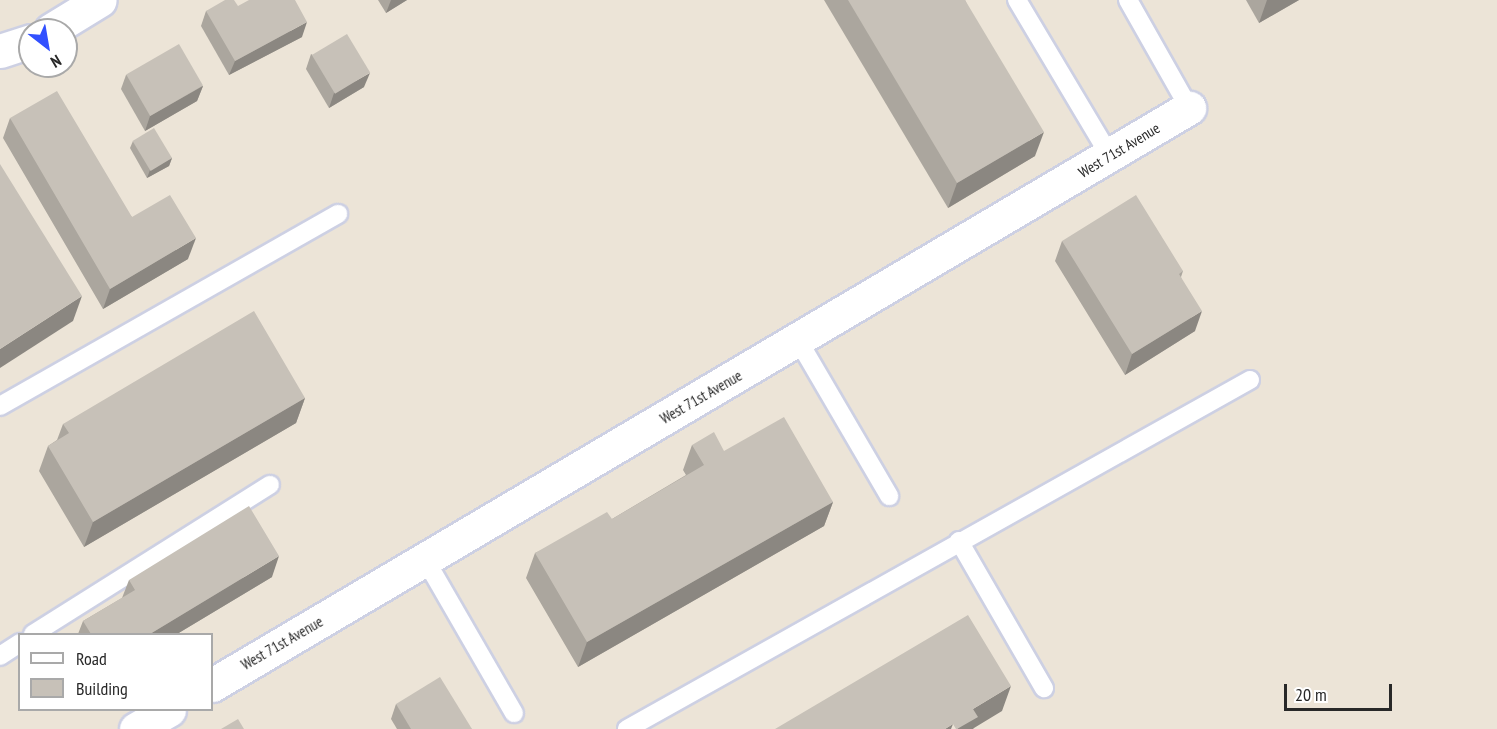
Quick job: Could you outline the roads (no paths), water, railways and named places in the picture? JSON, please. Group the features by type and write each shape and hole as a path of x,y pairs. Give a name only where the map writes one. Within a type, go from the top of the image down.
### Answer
{"street":[{"path":"71,18 100,0"},
{"path":"0,51 18,45"},
{"name":"West 71st Avenue","path":"213,684 1189,108"},
{"path":"136,729 168,711"}],"lane":[{"path":"1017,0 1110,156"},
{"path":"1128,0 1189,108"},
{"path":"0,406 338,214"},
{"path":"798,340 889,496"},
{"path":"627,729 958,541 1250,380"},
{"path":"35,633 270,485"},
{"path":"958,541 1044,688"},
{"path":"425,559 514,713"},
{"path":"0,656 18,644"}]}
